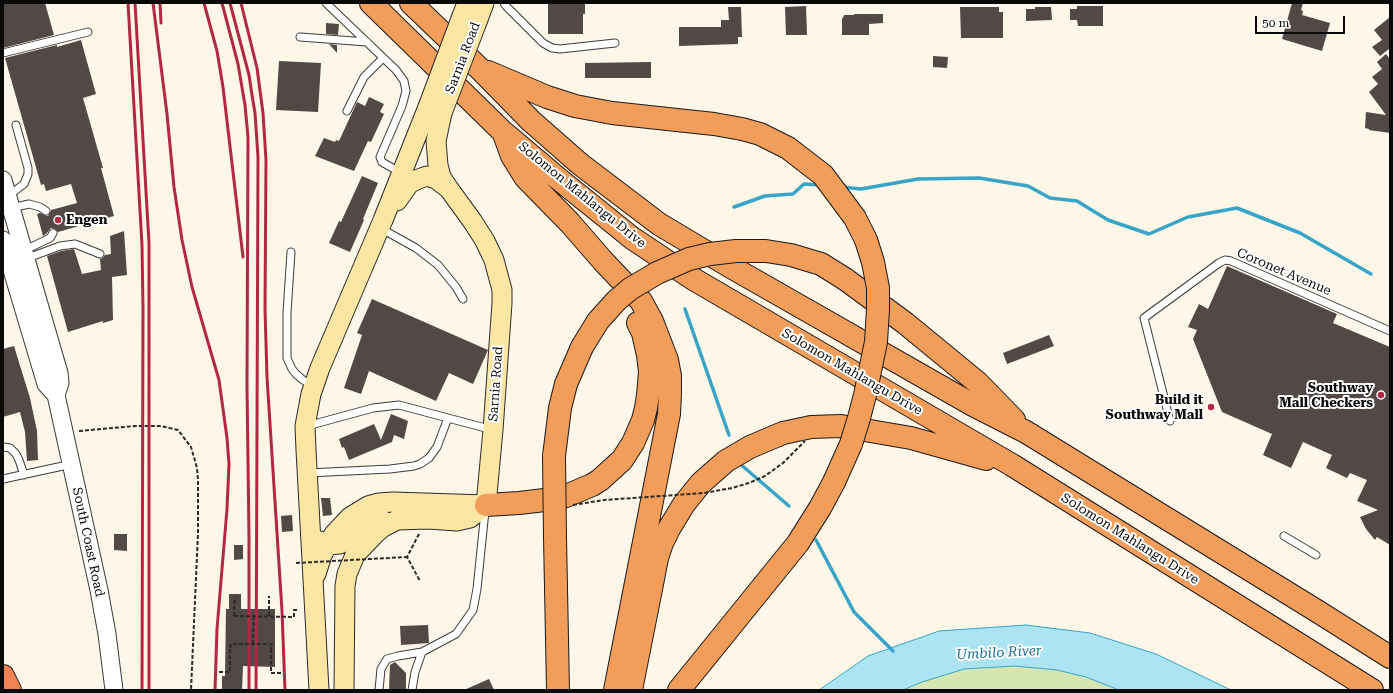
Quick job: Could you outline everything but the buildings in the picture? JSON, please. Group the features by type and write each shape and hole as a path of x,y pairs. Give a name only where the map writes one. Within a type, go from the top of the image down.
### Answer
{"highway":[{"name":"Solomon Mahlangu Drive","path":"370,3 503,132 632,238 666,261 754,315 1012,465 1372,690"},
{"name":"Solomon Mahlangu Drive","path":"411,3 481,70 536,126 587,169 659,224 731,267 952,393 1026,432 1390,657"},
{"path":"481,70 547,97 575,106 612,113 742,128 760,134 788,148 823,175 855,218 866,240 873,262 878,288 876,342 867,388 850,444 834,482 798,543 679,690"},
{"path":"503,132 509,150 519,169 641,301 647,311 667,360 670,376 669,414 615,690"},
{"path":"558,690 554,456 560,408 566,384 582,347 598,321 616,301 630,289 642,282 673,266 703,256 736,250 766,251 791,255 821,264 845,279 905,323 978,383 1026,432"},
{"path":"486,505 519,503 566,496 592,485 604,477 622,460 633,443 646,408 650,372 648,355 643,333 638,322 603,261"},
{"path":"631,690 657,558 670,527 684,504 701,483 726,461 750,447 783,433 811,427 841,426 911,438 971,456 1012,465"},
{"path":"3,676 10,690"}],"main road":[{"name":"Sarnia Road","path":"319,690 305,426 314,386 320,368 401,174 435,110 469,14 484,3"},
{"name":"Sarnia Road","path":"435,110 436,153 442,177 485,241 494,260 500,279 502,302 486,505"},
{"path":"381,224 409,184 419,178 427,176 436,179 449,189"},
{"path":"314,584 322,555 334,534 350,517 368,506 379,503 393,502 486,505"},
{"path":"311,535 327,545 335,545 343,542 370,524 381,521 428,519 457,521 466,520 486,505"},
{"path":"344,690 344,598 347,574 355,555 362,546 383,527 396,520"}],"street":[{"name":"South Coast Road","path":"3,180 7,205 25,255 40,308 46,384 56,395 65,432 107,634 114,690"},
{"name":"South Coast Road","path":"3,240 24,312 43,347"},
{"path":"24,312 40,308"}],"lane":[{"path":"326,3 367,42 402,77 404,81 406,91 402,106 380,157 382,162 401,174"},
{"path":"504,3 543,43 552,48 560,49 615,43"},
{"path":"3,53 88,32"},
{"path":"300,37 367,42"},
{"path":"347,111 364,77 383,58"},
{"path":"7,205 24,184 28,174 28,168 16,125"},
{"path":"7,205 29,204 40,207 46,211"},
{"path":"381,224 438,265 464,299"},
{"path":"10,263 50,238 53,233"},
{"path":"25,255 60,246 75,244 100,254"},
{"path":"291,252 286,313 287,358 296,374 314,386"},
{"name":"Coronet Avenue","path":"1170,421 1144,318 1225,260 1231,261 1390,332"},
{"path":"305,426 373,408 393,405 405,406 493,430"},
{"path":"307,474 396,468 420,464 429,458 437,447 448,418"},
{"path":"3,447 10,448 16,454 24,475"},
{"path":"3,480 72,464"},
{"path":"379,690 380,674 385,661 398,656 422,652 456,634 473,610 477,589 483,520 486,505"},
{"path":"1284,536 1316,555"},
{"path":"412,690 415,672 422,652"}],"path":[{"path":"65,432 135,426 161,426 178,430 191,447 197,468 198,480 198,533 191,690"},
{"path":"573,505 604,500 704,492 732,488 765,476 783,463 805,441"},
{"path":"407,557 416,537 428,519"},
{"path":"296,563 407,557"},
{"path":"407,557 420,581"},
{"path":"269,616 270,596"},
{"path":"235,597 234,616 294,617 294,610"},
{"path":"254,616 254,644"},
{"path":"219,672 230,672 231,644 272,644 271,673 282,673"}],"green space":[{"path":"1015,666 1057,670 1086,677 1119,690 903,690 922,682 964,669"}],"water":[{"name":"Umbilo River","path":"1026,625 1090,633 1156,654 1231,690 1119,690 1086,677 1057,670 1015,666 964,669 922,682 903,690 819,690 868,656 939,631"}],"waterway":[{"path":"842,187 861,189 918,179 979,178 1028,186 1050,198 1077,201 1108,220 1149,234 1188,217 1237,208 1300,233 1371,274"},
{"path":"734,207 765,196 793,194 804,184 820,185"},
{"path":"685,309 729,435"},
{"path":"739,463 789,506"},
{"path":"816,540 854,612 893,651"}],"railway":[{"path":"128,3 142,245 142,690"},
{"path":"135,3 149,243 149,690"},
{"path":"153,3 167,114 174,187 182,240 192,287 219,380 227,438 229,464 227,509 217,629 215,690"},
{"path":"160,3 161,23"},
{"path":"204,3 217,51 223,87 243,257"},
{"path":"222,3 238,64 245,105 248,137 247,385 249,690"},
{"path":"230,3 249,75 255,113 258,157 256,690"},
{"path":"241,3 257,68 263,113 266,160 265,309 267,377 282,611 285,690"}],"place":[{"name":"Engen","path":"58,220"},
{"name":"Southway Mall Checkers","path":"1381,395"},
{"name":"Build it Southway Mall","path":"1211,407"}]}
